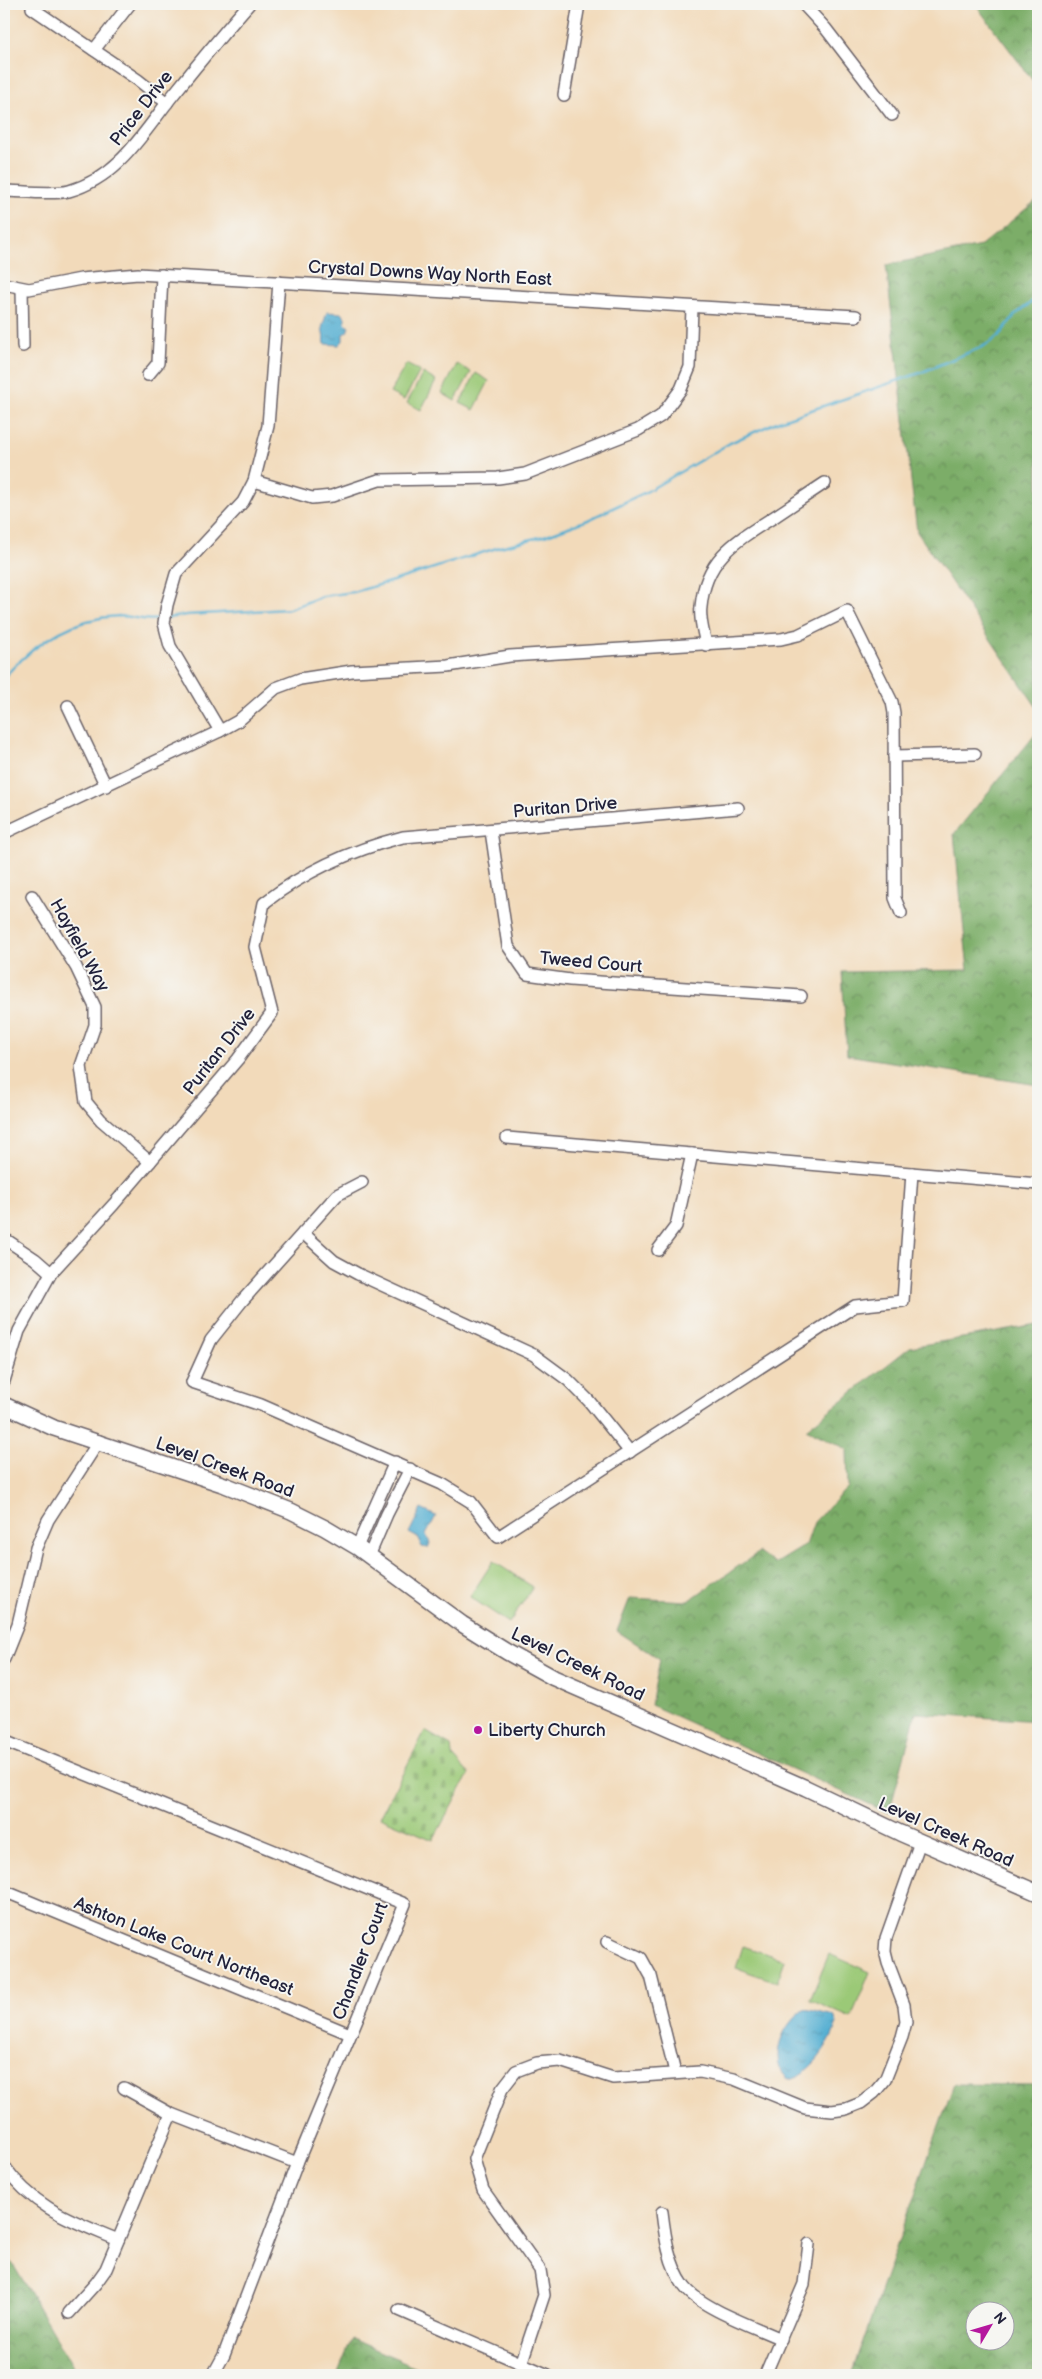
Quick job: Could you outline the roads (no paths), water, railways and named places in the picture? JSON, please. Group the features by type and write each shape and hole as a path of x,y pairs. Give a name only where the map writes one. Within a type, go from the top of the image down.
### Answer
{"street":[{"path":"94,50 130,4"},
{"name":"Price Drive","path":"4,191 67,191 96,180 120,162 145,134 221,35 249,4"},
{"path":"564,95 579,4"},
{"path":"803,4 835,40 892,115"},
{"path":"32,8 167,103"},
{"name":"Crystal Downs Way North East","path":"4,284 29,289 82,279 138,274 856,316"},
{"path":"148,375 158,362 162,275"},
{"path":"220,731 170,646 164,623 176,574 243,502 254,481 268,426 279,282"},
{"path":"22,288 23,346"},
{"path":"254,481 312,498 332,496 379,480 498,478 525,474 638,430 660,416 681,389 690,367 692,307"},
{"path":"706,645 700,610 703,588 710,571 720,557 732,544 825,483"},
{"path":"4,833 220,731 238,721 276,688 300,679 352,671 448,666 510,656 781,639 798,635 846,611 892,702 895,730 894,898 901,914"},
{"path":"68,706 106,786"},
{"path":"894,756 974,754"},
{"name":"Puritan Drive","path":"4,1381 20,1331 51,1272 238,1060 272,1013 255,947 264,903 290,883 367,846 403,837 491,831 738,808"},
{"name":"Tweed Court","path":"491,831 508,946 527,974 570,980 801,996"},
{"name":"Hayfield Way","path":"32,896 76,968 95,1007 94,1025 81,1066 86,1102 101,1120 150,1162"},
{"path":"507,1138 1038,1184"},
{"path":"658,1250 676,1226 692,1154"},
{"path":"362,1182 337,1195 211,1340 192,1382 261,1405 442,1484 471,1502 498,1537 855,1306 904,1301 912,1173"},
{"path":"303,1233 334,1261 358,1274 534,1354 568,1380 590,1401 630,1452"},
{"path":"5,1239 51,1272"},
{"name":"Level Creek Road","path":"4,1405 54,1428 99,1441 291,1511 325,1528 363,1552 462,1624 554,1678 806,1788 920,1842 1038,1893"},
{"path":"4,1659 18,1624 36,1548 44,1529 99,1441"},
{"path":"363,1552 395,1462"},
{"path":"363,1552 387,1514 410,1470"},
{"name":"Chandler Court","path":"4,1741 404,1904 298,2163 224,2355 213,2375"},
{"path":"522,2364 544,2295 540,2270 483,2190 474,2159 502,2089 516,2071 537,2063 560,2061 613,2078 675,2072 720,2074 818,2111 846,2109 861,2103 874,2093 884,2080 893,2061 906,2022 904,2005 885,1951 886,1938 920,1842"},
{"name":"Ashton Lake Court Northeast","path":"4,1891 350,2034"},
{"path":"607,1942 641,1958 651,1976 675,2072"},
{"path":"124,2088 171,2114 298,2163"},
{"path":"69,2313 96,2284 106,2269 171,2114"},
{"path":"4,2166 30,2197 60,2216 118,2240"},
{"path":"662,2212 665,2237 671,2258 684,2287 700,2302 781,2339"},
{"path":"765,2375 804,2284 809,2244"},
{"path":"399,2310 548,2375"}],"water":[{"path":"327,312 341,313 349,327 347,332 343,334 343,341 339,345 325,344 322,328"},
{"path":"421,1509 436,1516 426,1535 430,1543 428,1548 422,1547 418,1538 409,1533"},
{"path":"806,2009 834,2016 837,2023 825,2049 812,2065 805,2072 788,2079 778,2062 780,2041 791,2022"}],"waterway":[{"path":"168,618 186,615 289,609 323,596 354,592 393,581 500,547 544,536 588,520 646,492 730,443 779,421 920,373 984,346 998,337 1015,315 1038,297"},
{"path":"4,677 41,644 70,627 101,618 118,616 149,620 160,619"}],"place":[{"name":"Liberty Church","path":"478,1730"}]}
